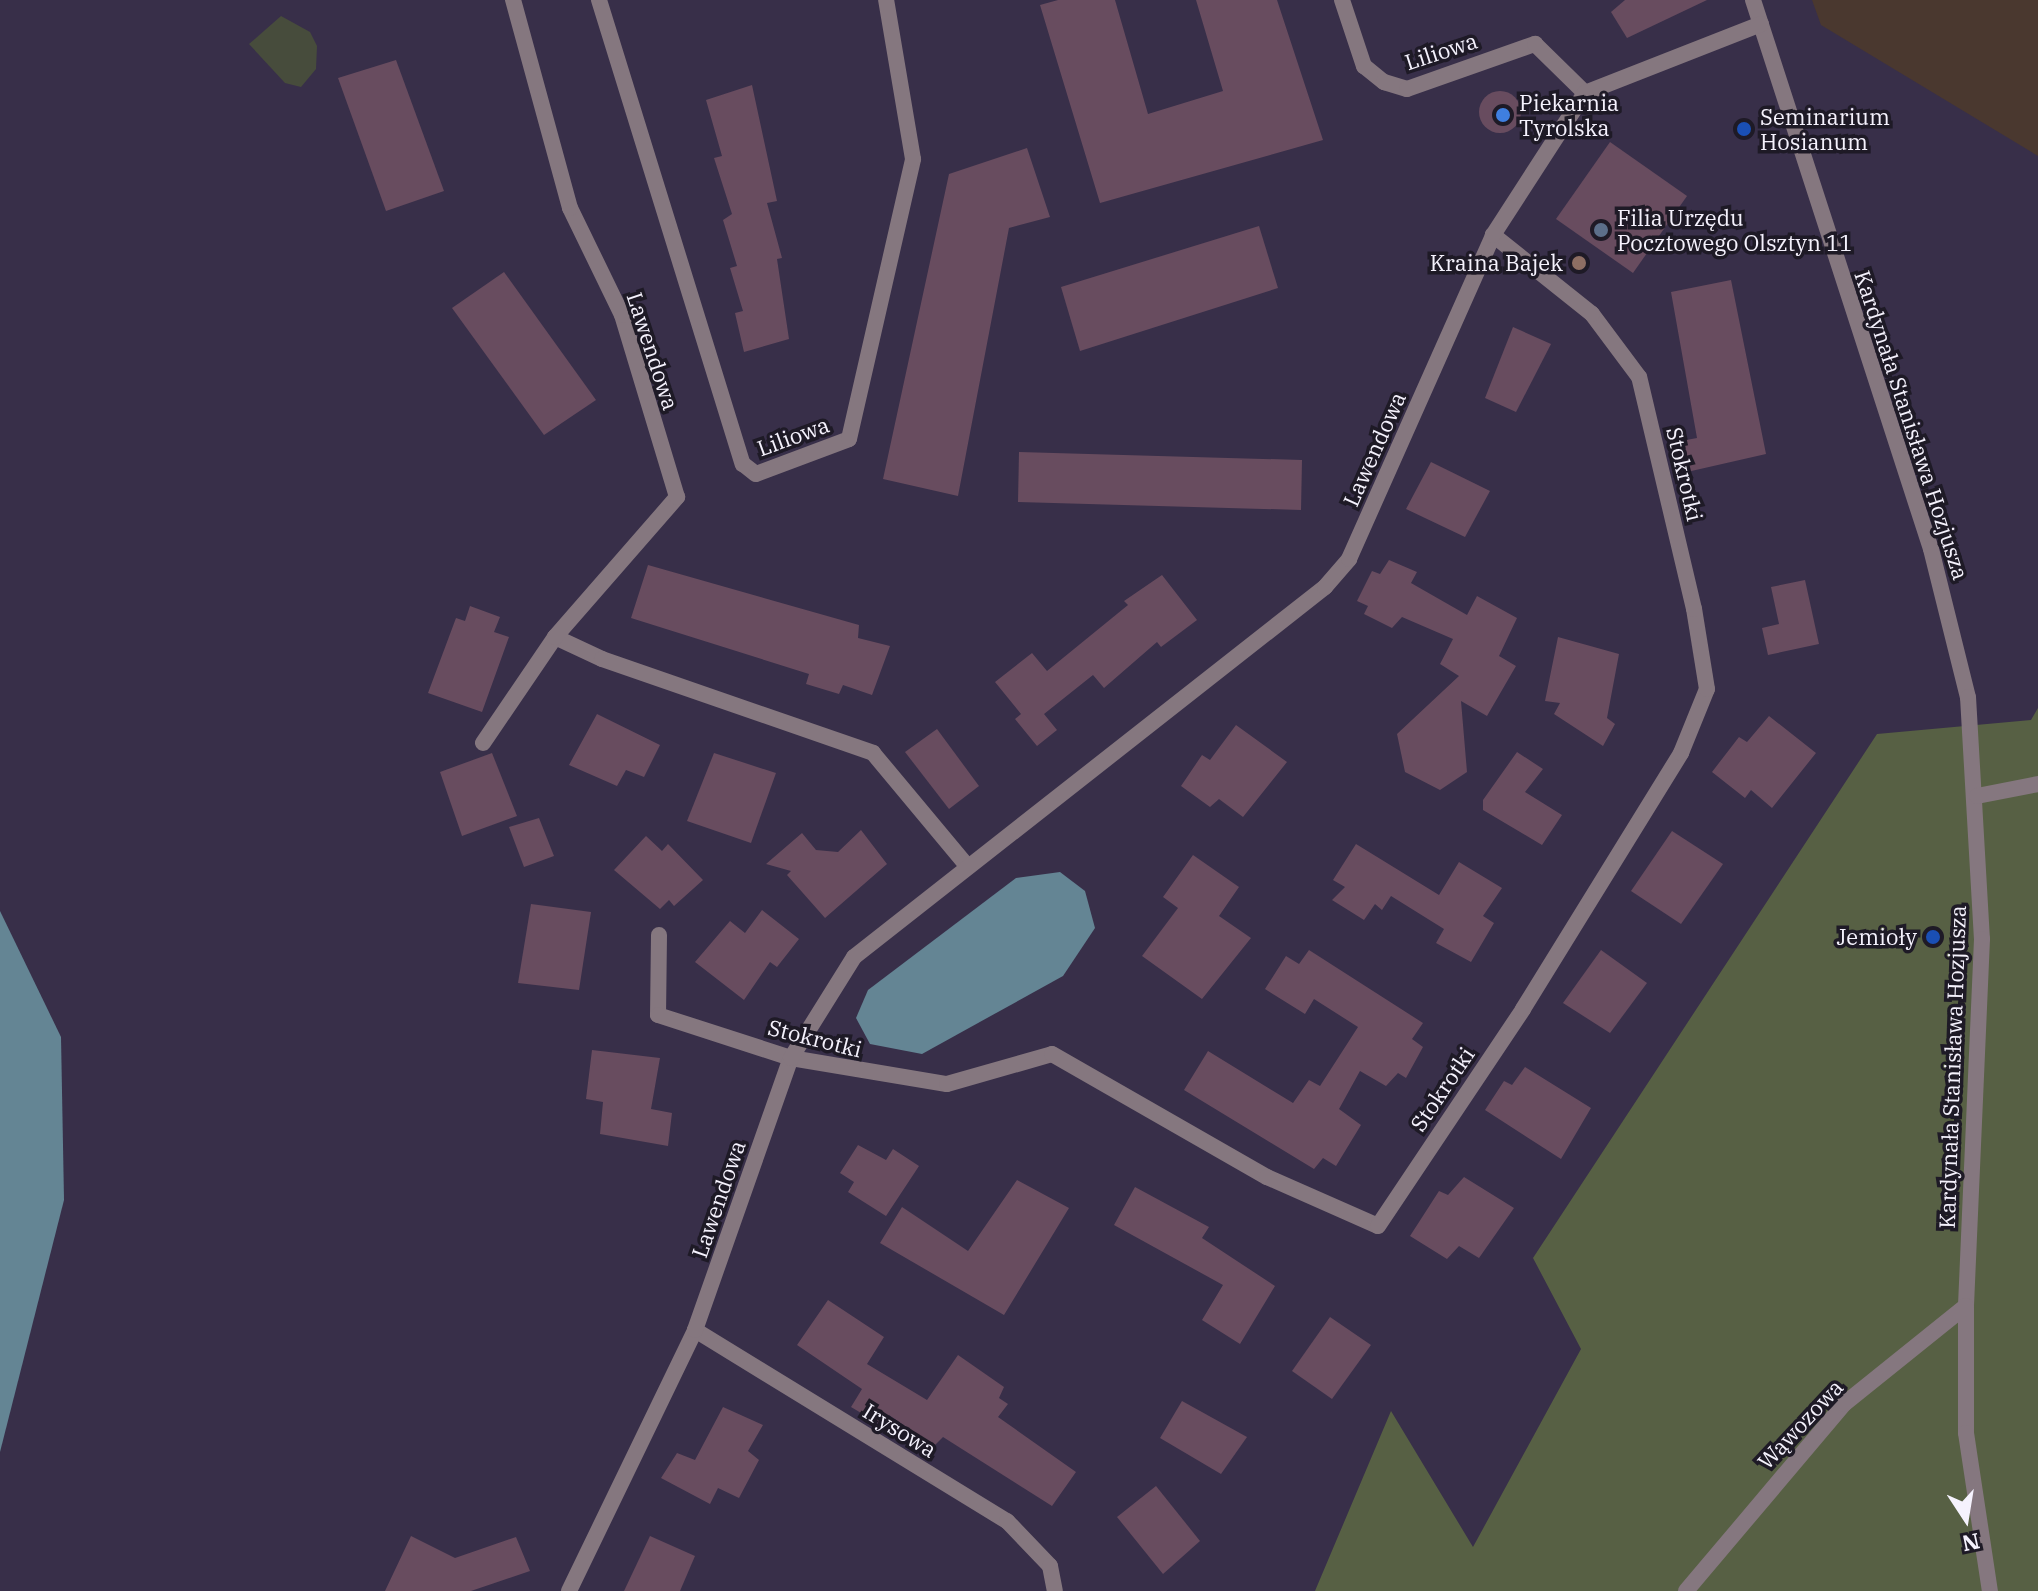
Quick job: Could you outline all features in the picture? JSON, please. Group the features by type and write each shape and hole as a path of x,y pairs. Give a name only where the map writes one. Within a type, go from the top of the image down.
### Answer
{"street":[{"name":"Lawendowa","path":"483,743 555,637 677,497 622,315 570,208 513,0"},
{"name":"Liliowa","path":"599,0 743,464 756,474 849,439 913,159 886,0"},
{"name":"Liliowa","path":"1342,0 1364,66 1384,82 1407,89 1535,44 1585,93"},
{"name":"Kardynała Stanisława Hozjusza","path":"1753,0 1931,549 1968,697 1977,796 1982,939 1966,1306 1966,1433 1990,1591"},
{"path":"1585,93 1761,24"},
{"name":"Lawendowa","path":"569,1591 695,1330 791,1058 854,957 1307,603 1349,559 1493,235 1585,93"},
{"name":"Stokrotki","path":"659,935 658,1015 791,1058 947,1084 1052,1054 1267,1177 1378,1226 1523,1009 1673,766 1707,689 1694,609 1639,377 1592,314 1493,235"},
{"path":"555,637 602,659 873,753 967,866"},
{"path":"1977,796 2038,784"},
{"name":"Wąwozowa","path":"1686,1591 1844,1404 1966,1306"},
{"name":"Irysowa","path":"695,1330 1007,1521 1050,1566 1055,1591"}],"shaded area":[{"path":"1812,0 2038,0 2038,156 1821,25"}],"green space":[{"path":"281,16 310,32 317,46 316,69 301,87 285,83 249,44"},
{"path":"2038,708 2038,1591 1315,1591 1391,1411 1473,1547 1581,1349 1533,1258 1877,734 2031,720"}],"water":[{"path":"1060,872 1085,891 1095,928 1063,976 922,1054 870,1044 856,1018 868,990 1016,878"},
{"path":"0,911 61,1037 64,1200 0,1452"}],"building":[{"path":"1058,0 1115,0 1148,114 1223,91 1196,0 1277,0 1323,140 1100,203 1040,5"},
{"path":"1625,0 1707,0 1627,38 1611,12"},
{"path":"396,60 444,191 386,211 338,78"},
{"path":"752,85 777,201 767,203 782,258 777,259 789,339 744,352 735,313 743,311 730,268 737,266 723,220 732,214 714,158 722,156 706,100"},
{"path":"1500,91 1515,97 1521,112 1515,127 1500,133 1485,127 1479,112 1485,97"},
{"path":"1610,142 1687,196 1633,273 1556,219"},
{"path":"1027,148 1050,217 1009,228 958,496 883,479 949,174"},
{"path":"1259,226 1278,288 1080,351 1061,287"},
{"path":"504,272 596,400 544,435 452,308"},
{"path":"1731,280 1766,454 1687,472 1681,441 1697,438 1671,292"},
{"path":"1513,327 1551,344 1516,412 1485,398"},
{"path":"1019,452 1302,460 1301,510 1018,502"},
{"path":"1431,462 1490,491 1465,537 1406,509"},
{"path":"1389,560 1417,572 1411,583 1467,615 1477,596 1517,618 1499,656 1516,666 1487,716 1461,701 1467,772 1440,790 1405,772 1397,734 1459,676 1440,664 1453,639 1402,617 1392,628 1364,614 1368,606 1357,601 1372,571 1380,574"},
{"path":"648,565 859,625 858,638 890,646 872,695 843,685 839,694 806,684 809,674 631,618"},
{"path":"1162,575 1197,620 1161,647 1157,642 1104,688 1093,675 1044,714 1057,730 1037,746 1015,719 1021,714 995,682 1032,653 1047,671 1128,605 1124,601"},
{"path":"1805,580 1819,644 1768,655 1762,628 1779,624 1771,587"},
{"path":"470,606 500,617 494,632 509,637 482,712 428,693 456,618 465,621"},
{"path":"1558,637 1619,654 1607,718 1615,724 1603,746 1554,714 1560,703 1545,701"},
{"path":"597,714 660,745 644,777 626,770 617,786 569,765"},
{"path":"1769,716 1816,753 1772,808 1751,790 1745,798 1712,772 1739,737 1747,742"},
{"path":"1236,725 1287,762 1243,817 1219,799 1210,807 1181,786 1202,755 1210,760"},
{"path":"937,729 979,786 949,809 905,752"},
{"path":"1517,752 1543,769 1525,792 1562,815 1542,845 1483,810 1483,800"},
{"path":"492,753 517,816 462,836 440,772"},
{"path":"714,753 776,773 751,843 687,821"},
{"path":"539,818 554,856 524,867 509,827"},
{"path":"861,830 887,864 825,918 787,875 791,871 766,864 802,833 816,850 838,852"},
{"path":"1672,831 1723,864 1681,924 1631,891"},
{"path":"646,836 662,851 668,844 703,880 674,906 669,900 660,909 614,870"},
{"path":"1356,844 1439,895 1459,862 1502,888 1483,916 1494,923 1471,962 1436,943 1444,929 1391,896 1382,910 1375,904 1364,920 1332,900 1345,887 1333,880"},
{"path":"1193,855 1239,887 1219,916 1251,938 1202,999 1142,956 1178,908 1163,897"},
{"path":"531,904 591,912 579,990 518,983"},
{"path":"762,910 799,939 777,967 770,962 744,1000 695,962 730,921 745,933"},
{"path":"1309,950 1423,1023 1412,1039 1423,1047 1406,1078 1398,1073 1386,1086 1360,1071 1339,1109 1361,1125 1336,1166 1323,1158 1314,1169 1184,1090 1208,1051 1293,1103 1309,1080 1320,1086 1358,1027 1314,999 1305,1014 1265,989 1286,956 1299,964"},
{"path":"1601,950 1647,983 1610,1033 1563,1003"},
{"path":"592,1050 660,1058 651,1109 672,1113 668,1146 600,1134 603,1102 586,1099"},
{"path":"1525,1067 1591,1108 1561,1159 1485,1110 1504,1081 1512,1085"},
{"path":"858,1145 886,1160 893,1149 919,1166 886,1216 848,1192 854,1182 840,1173"},
{"path":"1464,1177 1514,1208 1479,1258 1459,1246 1447,1259 1410,1236 1439,1191 1448,1195"},
{"path":"1017,1180 1069,1208 1004,1315 880,1243 902,1207 968,1251"},
{"path":"1135,1187 1209,1227 1202,1238 1275,1286 1240,1344 1202,1320 1223,1285 1114,1225"},
{"path":"828,1300 884,1337 867,1364 927,1400 958,1355 1004,1387 999,1398 1008,1404 998,1417 1076,1472 1052,1506 943,1437 934,1446 889,1415 883,1426 851,1407 862,1389 797,1345"},
{"path":"1330,1317 1371,1345 1332,1399 1292,1371"},
{"path":"1182,1401 1247,1437 1221,1474 1160,1438"},
{"path":"723,1407 763,1425 748,1451 759,1460 739,1498 718,1488 710,1504 661,1478 677,1453 695,1460"},
{"path":"1156,1486 1200,1541 1163,1574 1117,1517"},
{"path":"411,1536 455,1558 516,1537 530,1571 471,1591 385,1591"},
{"path":"650,1536 695,1556 680,1591 624,1591"}],"place":[{"name":"Piekarnia Tyrolska","path":"1503,115"},
{"name":"Seminarium Hosianum","path":"1744,129"},
{"name":"Filia Urzędu Pocztowego Olsztyn 11","path":"1601,230"},
{"name":"Kraina Bajek","path":"1579,263"},
{"name":"Jemioły","path":"1933,937"}]}
